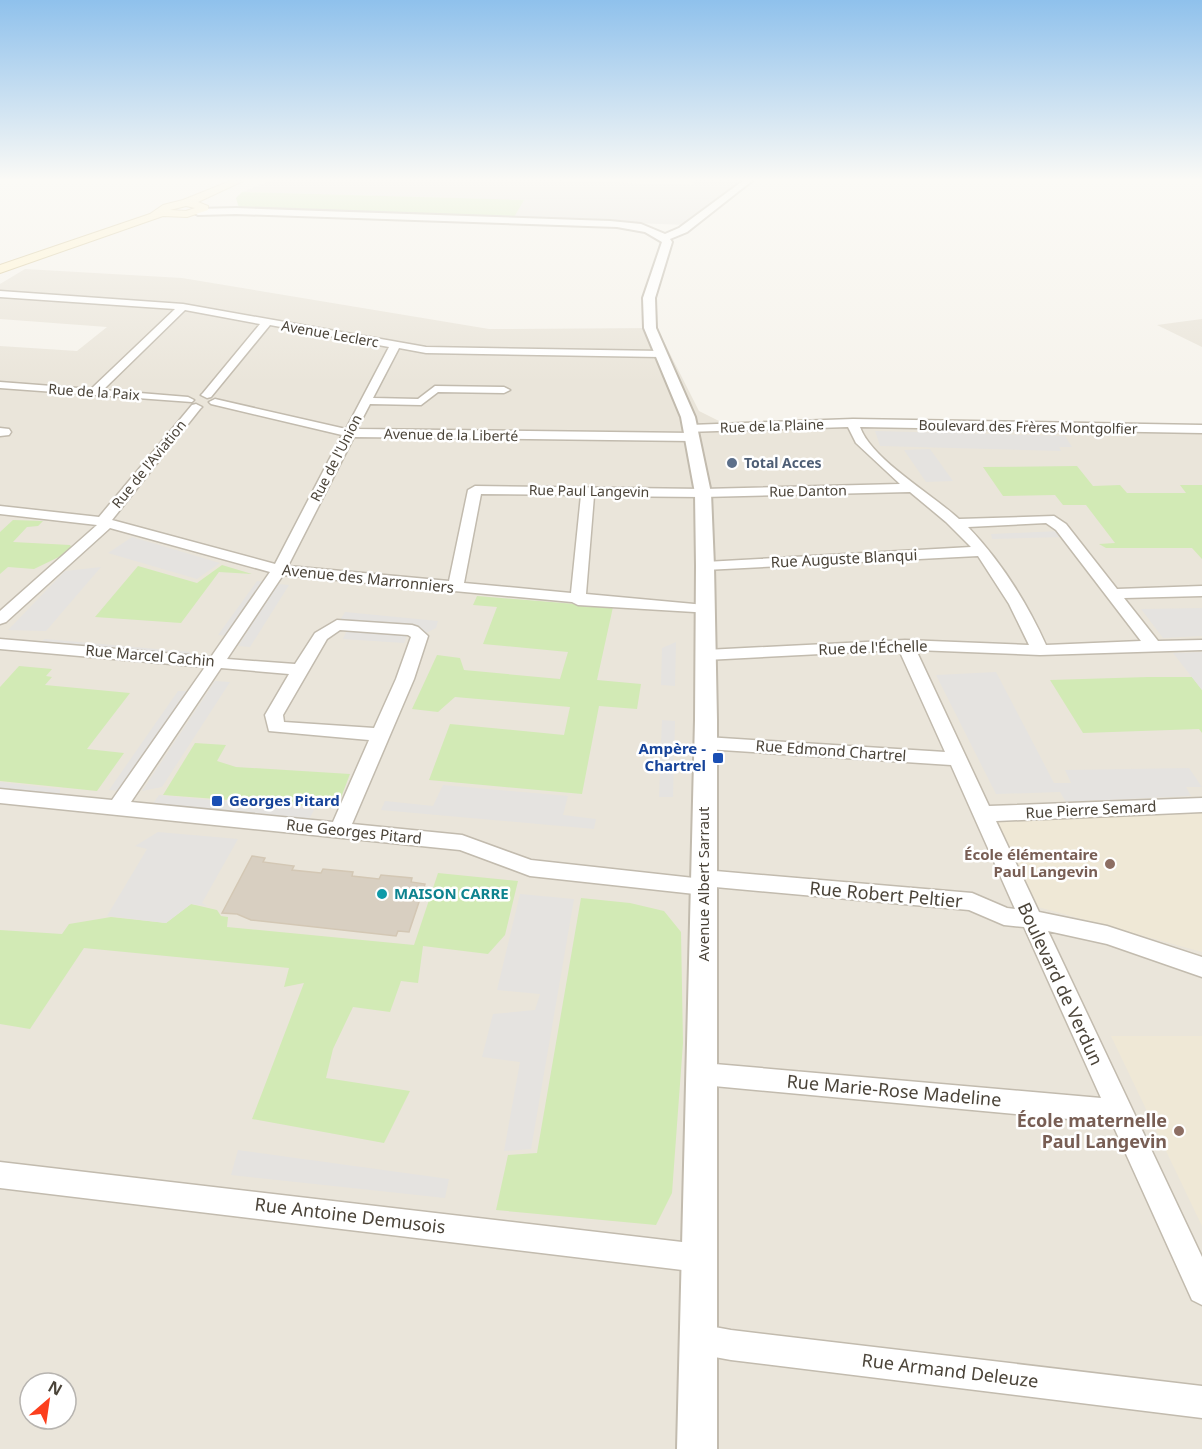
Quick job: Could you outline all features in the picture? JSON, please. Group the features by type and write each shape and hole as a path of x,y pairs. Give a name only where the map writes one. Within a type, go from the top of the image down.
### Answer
{"main road":[{"path":"0,269 62,248"},
{"path":"14,264 65,248"}],"street":[{"name":"Avenue Albert Sarraut","path":"665,248 649,298 650,328 688,417 703,493 705,566 703,1074 697,1449"},
{"name":"Avenue Leclerc","path":"0,294 183,307 395,345 460,352 661,354"},
{"path":"94,392 183,307"},
{"path":"211,399 267,322"},
{"name":"Rue de l'Union","path":"118,807 279,570 395,345"},
{"name":"Rue de la Paix","path":"0,385 94,392 192,403 211,399"},
{"path":"366,400 421,402 435,389 504,390"},
{"name":"Avenue de la Liberté","path":"211,399 348,434 691,433"},
{"name":"Rue de l'Aviation","path":"0,620 105,522 192,403"},
{"path":"853,423 859,439 955,523 982,551 1029,627 1040,650"},
{"name":"Rue de la Plaine","path":"691,433 853,423"},
{"name":"Boulevard des Frères Montgolfier","path":"853,423 1202,429"},
{"name":"Rue Danton","path":"703,493 913,488"},
{"name":"Rue Paul Langevin","path":"455,588 475,490 703,493"},
{"path":"578,600 588,491"},
{"name":"Avenue des Marronniers","path":"0,510 105,522 279,570 578,600 705,610"},
{"path":"955,523 1048,519 1060,527 1153,646"},
{"name":"Rue Auguste Blanqui","path":"705,566 982,551"},
{"path":"1112,594 1202,591"},
{"path":"339,831 405,679 420,636 412,630 337,626 321,636 300,670 274,715 275,727 380,735"},
{"name":"Rue Marcel Cachin","path":"0,644 300,670"},
{"name":"Rue de l'Échelle","path":"706,655 905,645 1040,650 1202,645"},
{"name":"Boulevard de Verdun","path":"905,645 1030,921 1202,1290"},
{"name":"Rue Edmond Chartrel","path":"705,743 957,759"},
{"name":"Rue Georges Pitard","path":"0,796 462,843 531,868 554,872 704,883"},
{"name":"Rue Pierre Semard","path":"981,811 993,814 1202,805"},
{"name":"Rue Robert Peltier","path":"704,883 972,902 1004,916 1049,922 1107,935 1202,967"},
{"name":"Rue Marie-Rose Madeline","path":"703,1074 1121,1112"},
{"name":"Rue Antoine Demusois","path":"0,1175 699,1258"},
{"name":"Rue Armand Deleuze","path":"698,1339 731,1345 1202,1402"}],"shaded area":[{"path":"25,269 182,278 489,329 657,328 699,411 719,421 766,426 1202,429 1202,1449 0,1449 0,346 77,351 107,327 0,319 0,284"},
{"path":"1202,319 1202,347 1157,325"},
{"path":"875,431 1065,436 1072,447 1059,447 1061,451 880,446"},
{"path":"930,449 953,481 926,482 904,450"},
{"path":"1060,531 1064,537 992,539 991,534"},
{"path":"132,537 220,563 197,579 108,553"},
{"path":"101,567 46,631 8,630 65,571"},
{"path":"257,581 267,582 229,636 218,635"},
{"path":"278,584 289,585 250,647 238,646"},
{"path":"1202,608 1202,636 1163,638 1141,609"},
{"path":"345,612 438,621 436,628 420,636 337,625"},
{"path":"347,630 407,636 404,643 343,639"},
{"path":"45,639 190,652 189,655 39,643"},
{"path":"676,642 675,686 661,685 662,648"},
{"path":"1202,652 1202,690 1173,653"},
{"path":"996,672 1054,783 1071,783 1065,770 1189,768 1202,787 1186,787 1191,796 1066,802 1060,792 996,794 936,675"},
{"path":"215,681 230,682 162,787 142,791"},
{"path":"178,691 189,691 122,791 109,790"},
{"path":"662,720 675,721 673,797 659,797"},
{"path":"0,782 60,789 60,797 0,790"},
{"path":"443,785 568,796 563,815 596,819 594,829 381,810 385,801 433,806"},
{"path":"159,795 314,810 308,821 152,805"},
{"name":"École élémentaire Paul Langevin","path":"1202,811 1202,952 1038,907 996,821"},
{"path":"158,832 238,839 202,903 207,906 191,904 166,923 107,916 147,849 135,846"},
{"path":"520,894 574,899 531,1149 504,1151 520,1062 482,1057 493,1014 535,1010 540,994 497,990"},
{"name":"École maternelle Paul Langevin","path":"1111,1036 1202,1036 1202,1226"},
{"path":"238,1150 449,1179 445,1198 231,1175"}],"green space":[{"path":"1077,466 1093,486 1120,485 1127,493 1186,493 1180,485 1202,485 1202,559 1192,548 1106,548 1099,544 1115,543 1086,505 1063,505 1055,495 1003,496 983,467"},
{"path":"13,520 43,521 38,526 27,527 13,542 70,545 72,548 65,554 34,569 8,567 0,574 0,532"},
{"path":"222,565 252,574 219,572 181,623 95,617 138,566 197,583"},
{"path":"477,596 613,607 597,680 641,684 637,709 599,706 582,794 429,780 450,724 564,735 570,707 455,697 438,712 412,709 437,655 460,658 464,670 560,679 568,652 483,644 497,607 473,605"},
{"path":"19,666 52,669 46,676 52,677 45,685 130,693 87,749 124,753 97,791 0,781 0,687"},
{"path":"1192,677 1202,690 1202,733 1199,729 1083,733 1050,680"},
{"path":"195,743 226,745 217,761 236,767 350,774 337,808 163,795"},
{"path":"438,873 518,881 505,935 488,954 423,946 418,983 401,981 390,1012 353,1007 333,1049 326,1078 410,1091 384,1143 252,1119 304,983 284,987 289,968 84,948 30,1029 0,1024 0,930 62,934 69,924 111,917 166,923 191,904 217,910 221,916 228,917 227,927 414,945"},
{"path":"581,898 630,903 664,911 681,932 683,1043 672,1193 656,1225 496,1210 508,1155 537,1153"}],"building":[{"name":"MAISON CARRE","path":"252,856 265,858 263,862 294,866 292,870 321,873 323,869 353,872 352,876 379,879 381,875 412,878 411,882 425,884 409,932 398,931 396,936 251,920 237,914 222,913"}],"place":[{"name":"Total Acces","path":"732,463"},
{"name":"Ampère - Chartrel","path":"718,758"},
{"name":"Georges Pitard","path":"217,801"},
{"name":"École élémentaire Paul Langevin","path":"1110,864"},
{"name":"MAISON CARRE","path":"382,894"},
{"name":"École maternelle Paul Langevin","path":"1179,1131"}]}
